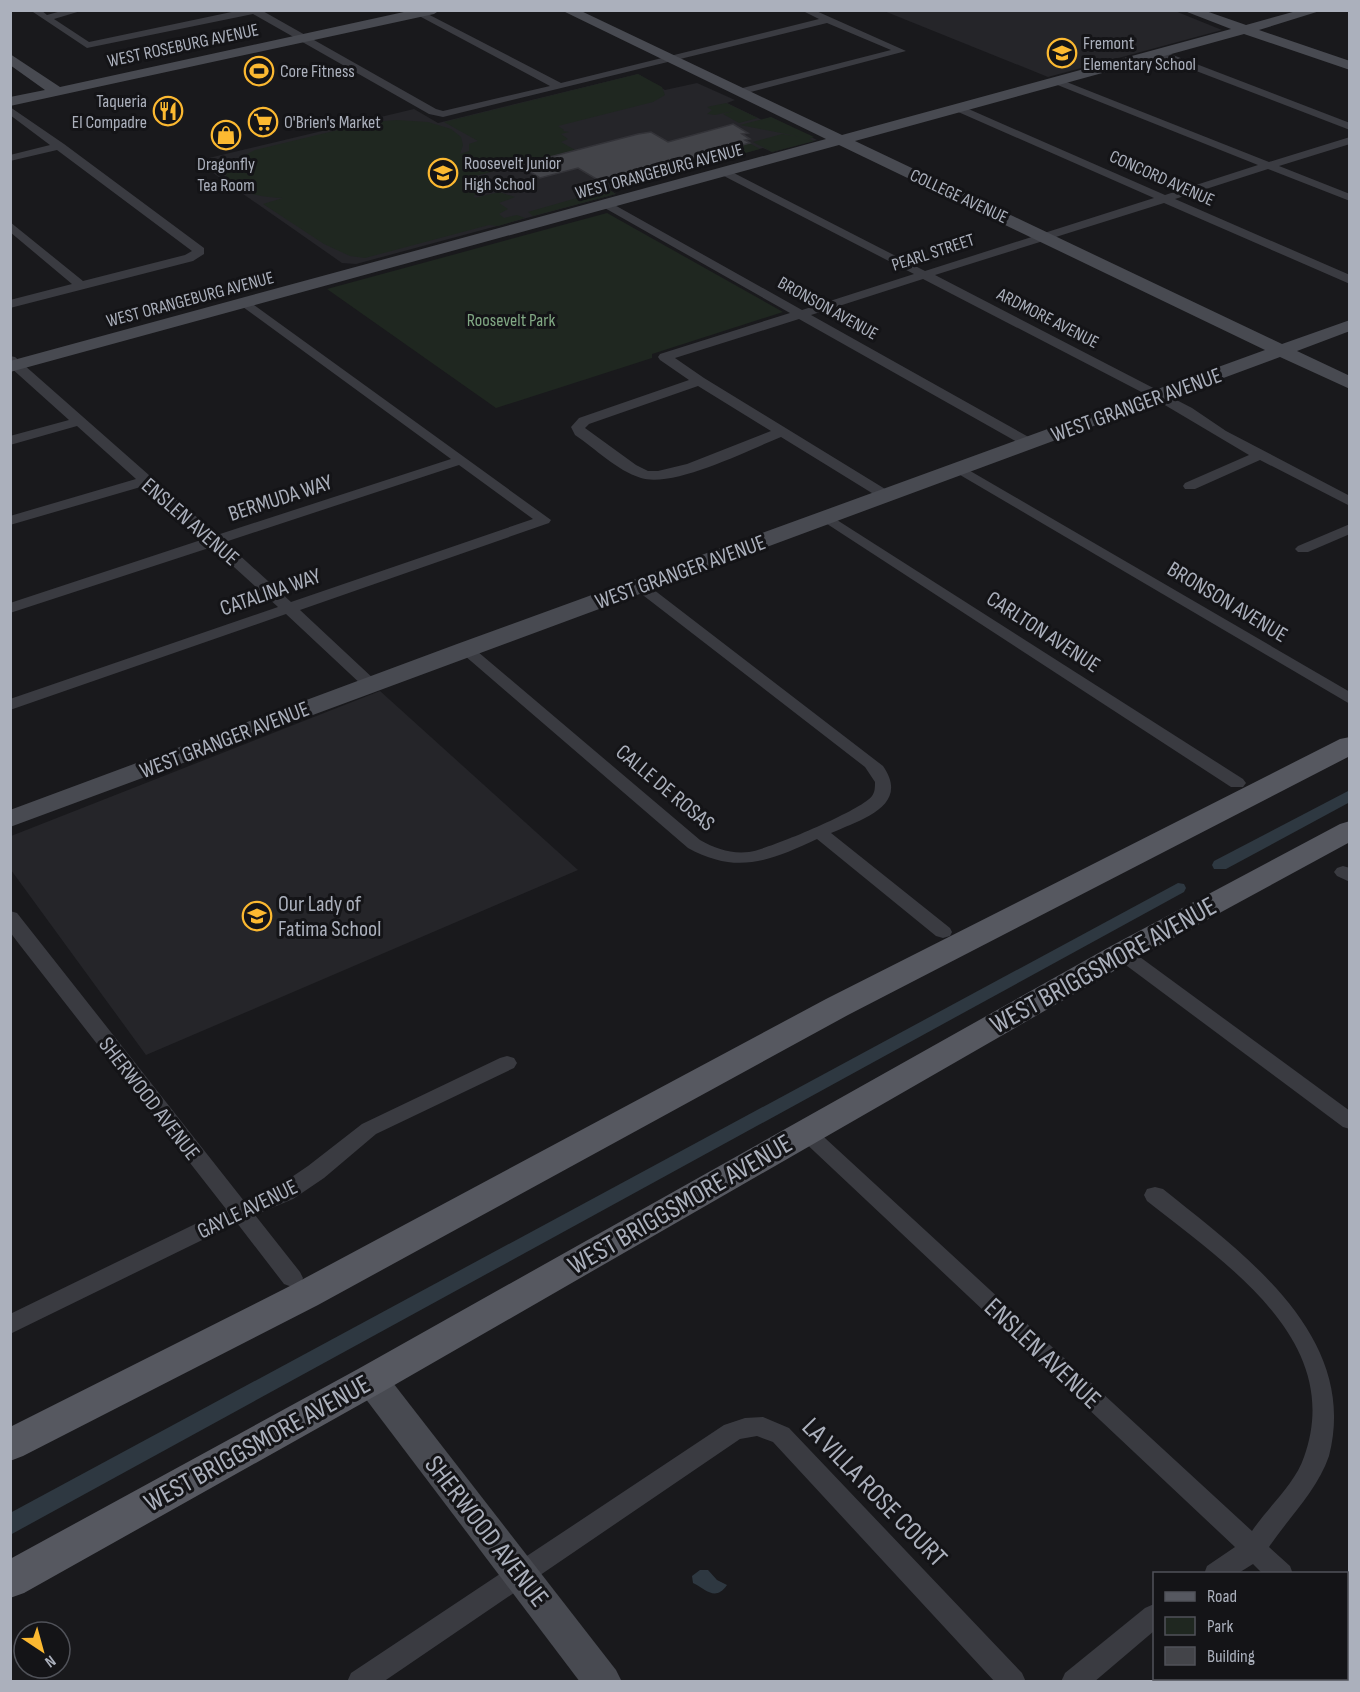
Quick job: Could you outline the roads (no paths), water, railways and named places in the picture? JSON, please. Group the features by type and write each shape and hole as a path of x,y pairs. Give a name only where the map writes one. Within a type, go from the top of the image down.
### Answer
{"main road":[{"path":"10,1445 305,1295 837,1007 1350,745"},
{"name":"WEST BRIGGSMORE AVENUE","path":"10,1580 371,1380 1122,953 1350,830"}],"street":[{"path":"34,10 87,45 253,11 433,112 450,114 828,20"},
{"path":"45,18 80,10"},
{"name":"WEST ROSEBURG AVENUE","path":"10,102 304,39 415,12 434,10"},
{"path":"567,10 739,92 901,51 805,10"},
{"path":"1188,10 1234,28 1248,30 1350,66"},
{"path":"1203,10 1243,25 1248,30"},
{"name":"WEST ORANGEBURG AVENUE","path":"12,364 247,304 1317,10"},
{"path":"415,12 561,87"},
{"path":"1161,54 1350,127"},
{"path":"10,58 58,92"},
{"path":"1059,82 1350,198"},
{"name":"COLLEGE AVENUE","path":"739,92 796,119 804,129 822,138 863,144 896,160 916,176 1350,383"},
{"name":"CONCORD AVENUE","path":"960,109 1350,280"},
{"path":"10,110 198,247 200,253 189,258 10,304"},
{"name":"PEARL STREET","path":"699,381 665,357 797,313 1350,140"},
{"path":"10,158 60,146"},
{"name":"ARDMORE AVENUE","path":"726,173 1158,395 1187,411 1221,435 1350,502"},
{"name":"BRONSON AVENUE","path":"608,205 1029,443"},
{"path":"10,225 81,286"},
{"path":"247,304 461,460"},
{"name":"WEST GRANGER AVENUE","path":"10,819 370,684 1350,325"},
{"name":"ENSLEN AVENUE","path":"12,364 214,541 370,684"},
{"path":"782,432 679,471 656,476 642,474 580,432 578,428 584,421 699,381 885,495"},
{"path":"10,441 79,421"},
{"path":"1190,486 1260,455"},
{"name":"CATALINA WAY","path":"10,705 544,520 461,460"},
{"name":"BERMUDA WAY","path":"10,608 461,460"},
{"name":"BRONSON AVENUE","path":"960,469 1350,699"},
{"path":"10,521 144,481"},
{"name":"CARLTON AVENUE","path":"826,517 1237,783"},
{"path":"1303,549 1350,528"},
{"name":"CALLE DE ROSAS","path":"465,649 704,850 733,859 758,857 865,811 879,800 885,785 879,770 640,586"},
{"path":"819,832 943,932"},
{"name":"SHERWOOD AVENUE","path":"10,916 18,943 292,1278"},
{"path":"1122,953 1350,1122"},
{"name":"GAYLE AVENUE","path":"10,1324 292,1188 316,1172 359,1135 507,1063"},
{"name":"ENSLEN AVENUE","path":"806,1132 1279,1572"},
{"path":"1155,1195 1261,1282 1282,1305 1300,1330 1314,1360 1321,1384 1323,1406 1318,1452 1307,1477 1253,1548 1219,1572"},
{"name":"SHERWOOD AVENUE","path":"371,1380 603,1682"},
{"name":"LA VILLA ROSE COURT","path":"360,1682 732,1432 745,1426 773,1429 781,1435 1013,1682"},
{"path":"1074,1682 1153,1618"}],"waterway":[{"path":"1220,865 1350,795"},
{"path":"10,1525 1178,888"}],"place":[{"name":"Fremont Elementary School","path":"1062,53"},
{"name":"Core Fitness","path":"259,71"},
{"name":"Taqueria El Compadre","path":"168,111"},
{"name":"O'Brien's Market","path":"263,122"},
{"name":"Dragonfly Tea Room","path":"226,135"},
{"name":"Roosevelt Junior High School","path":"443,173"},
{"name":"Our Lady of Fatima School","path":"257,916"}],"park label":[{"name":"Roosevelt Park","path":"511,320"}]}
